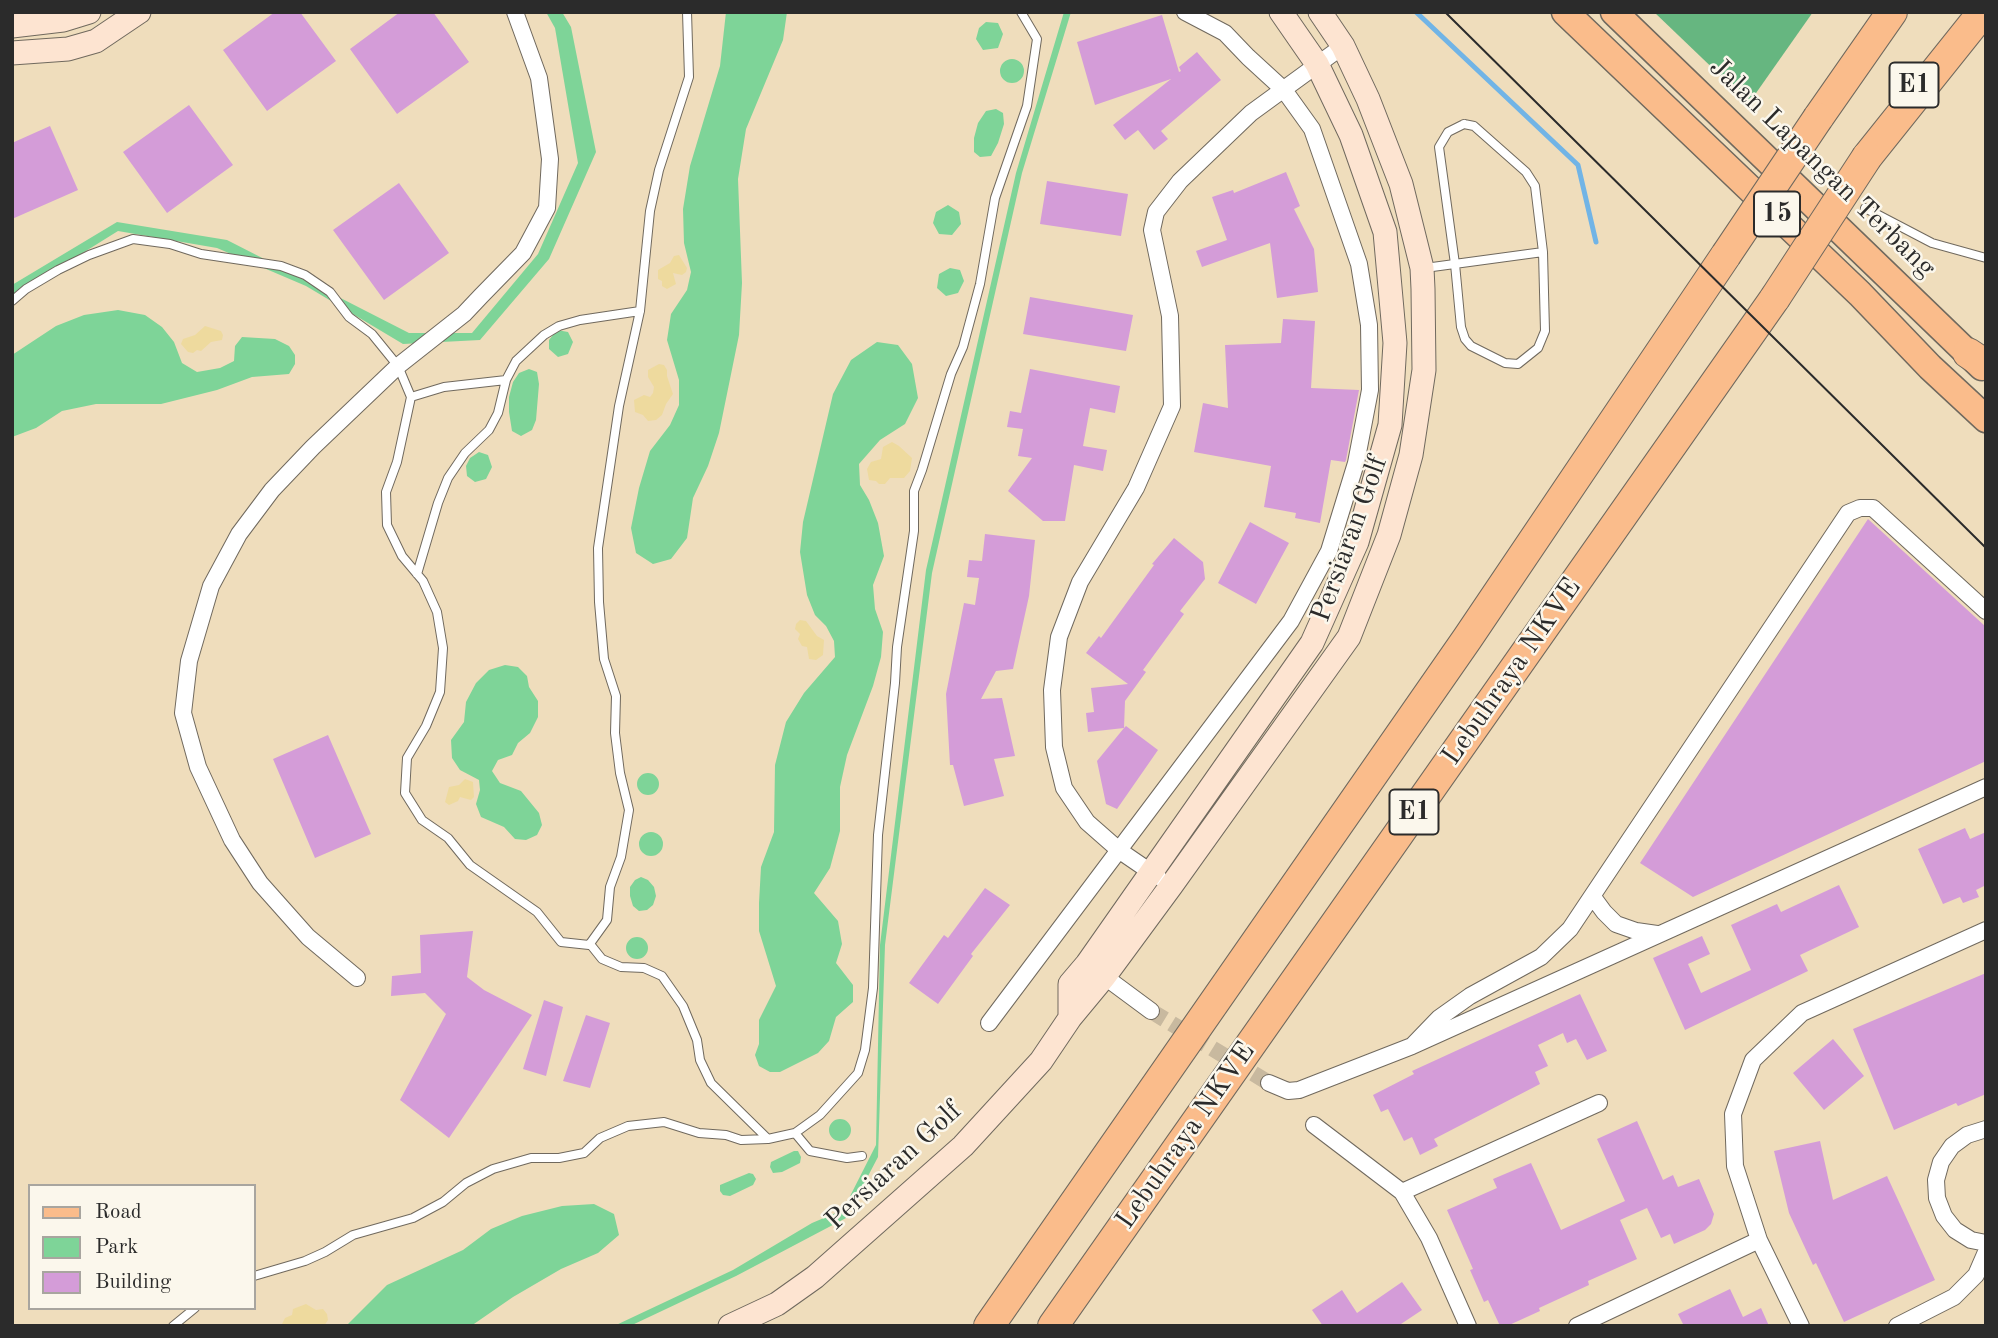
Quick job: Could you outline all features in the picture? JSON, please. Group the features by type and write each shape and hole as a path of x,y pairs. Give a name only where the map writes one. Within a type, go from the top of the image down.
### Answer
{"highway":[{"path":"1867,46 1882,12"},
{"name":"Lebuhraya NKVE","path":"989,1326 1459,650 1892,12"},
{"name":"Lebuhraya NKVE","path":"1053,1326 1774,298 1960,12"},
{"path":"1867,157 1983,12"}],"main road":[{"name":"15","path":"1565,12 1860,293 1930,367 1986,419"},
{"name":"Jalan Lapangan Terbang","path":"1614,12 1980,363"}],"street":[{"path":"12,26 63,20 89,12"},
{"path":"12,53 68,49 96,41 139,12"},
{"path":"357,978 308,937 260,883 232,840 198,767 183,713 189,661 211,586 239,534 272,490 398,366 464,314 523,253 547,208 550,159 539,78 515,12"},
{"path":"989,1023 1291,621 1329,551 1356,463 1370,390 1368,325 1359,264 1312,129 1284,90 1225,33 1185,12"},
{"name":"Persiaran Golf","path":"1096,970 1150,871 1311,643 1357,542 1390,425 1395,343 1385,232 1351,135 1317,64 1281,12"},
{"name":"Persiaran Golf","path":"730,1326 777,1304 815,1278 963,1146 1033,1070 1070,1017 1070,984 1096,970 1171,886 1349,637 1389,535 1411,455 1423,370 1422,268 1401,184 1368,99 1343,46 1320,12"},
{"path":"1171,886 1120,851 1087,822 1064,788 1056,765 1052,690 1059,637 1080,582 1136,488 1172,406 1170,316 1152,230 1156,212 1180,181 1251,113 1343,46"},
{"path":"1412,1046 1439,1018 1470,996 1541,957 1570,929 1848,513 1860,508 1873,508 1986,611"},
{"path":"1269,1083 1289,1091 1299,1090 1412,1046 1986,787"},
{"path":"1593,897 1616,924 1636,931 1658,934"},
{"path":"1801,1326 1759,1240 1735,1167 1733,1114 1753,1060 1802,1013 1986,930"},
{"path":"1096,970 1151,1011"},
{"path":"1402,1192 1599,1103"},
{"path":"1314,1125 1402,1192 1429,1238 1468,1326"},
{"path":"1986,1129 1967,1135 1952,1146 1941,1161 1936,1180 1937,1198 1944,1216 1955,1230 1971,1240 1986,1243"},
{"path":"1577,1326 1759,1240"},
{"path":"1897,1326 1954,1297 1976,1275 1986,1252"}],"lane":[{"path":"590,944 607,920 610,887 621,857 629,810 620,773 615,733 617,696 604,659 598,548 620,407 640,311 650,211 659,170 688,77 687,12"},
{"path":"256,1275 305,1261 353,1235 413,1218 443,1202 466,1183 493,1169 531,1157 559,1158 584,1153 600,1138 628,1126 664,1122 699,1133 726,1135 741,1140 768,1139 795,1133 820,1115 858,1073 865,1051 873,988 878,835 897,647 914,531 914,491 951,374 963,347 980,284 995,198 1027,106 1037,39 1021,12"},
{"path":"1464,124 1474,126 1526,172 1535,186 1543,251 1545,331 1538,348 1518,364 1505,363 1471,346 1461,327 1439,147 1448,132 1464,124"},
{"path":"1865,208 1932,243 1986,258"},
{"path":"12,301 26,289 58,270 133,239 170,244 201,254 281,266 305,275 330,292 349,317 372,334 398,366 411,397 397,462 386,492 387,525 402,556 423,581 437,612 443,648 440,692 426,726 407,758 405,793 422,820 448,838 470,865 537,912 561,942 590,944 602,959 621,967 644,968 662,976 683,1006 697,1040 700,1060 711,1083 768,1139"},
{"path":"1422,268 1543,251"},
{"path":"417,574 448,478 465,453 489,430 498,412 506,380 516,362 544,335 559,326 640,311"},
{"path":"411,397 444,387 506,380"},
{"path":"795,1133 810,1151 847,1158 862,1156"},
{"path":"173,1326 193,1310"}],"green space":[{"path":"546,12 562,12 571,27 596,152 549,259 480,340 403,344 306,286 217,248 118,231 12,297 12,285 117,222 227,240 409,333 472,333 538,254 578,163 555,28"},
{"path":"726,12 787,12 783,40 746,129 738,179 742,283 739,335 719,433 693,498 687,538 671,559 653,564 636,553 631,528 650,451 670,425 679,405 679,380 667,340 671,314 687,290 691,272 684,243 683,209 690,166 720,66"},
{"path":"1064,12 1071,12 1022,173 932,573 885,945 878,1157 846,1218 736,1276 630,1326 614,1326 733,1270 812,1223 843,1210 876,1145 880,945 926,570 1016,173"},
{"path":"1654,12 1813,12 1749,103"},
{"path":"986,22 998,23 1003,34 998,48 983,50 976,39 979,28"},
{"path":"1012,59 1020,63 1024,71 1020,79 1012,83 1004,79 1000,71 1004,63"},
{"path":"996,109 1003,113 1004,124 998,143 991,156 980,157 974,152 978,123 986,111"},
{"path":"948,205 959,212 961,224 952,235 939,234 933,223 936,212"},
{"path":"950,268 960,270 964,281 958,293 946,296 937,288 939,274"},
{"path":"118,310 145,315 162,327 174,342 182,363 197,372 220,368 234,361 235,346 242,337 275,339 289,346 295,355 295,364 289,374 252,377 217,390 161,404 96,404 62,411 36,428 12,437 12,355 56,326 84,315"},
{"path":"557,330 568,332 573,342 568,354 558,357 549,349 549,340"},
{"path":"877,342 898,345 912,364 918,398 905,424 880,440 859,464 860,485 878,523 884,556 873,585 875,609 883,632 881,657 847,755 840,787 840,831 830,868 814,893 838,921 842,944 836,963 853,985 853,1002 836,1017 829,1041 818,1053 780,1072 770,1072 759,1066 755,1055 759,1044 759,1020 776,986 759,931 761,867 774,832 775,765 786,722 804,693 835,657 834,641 826,626 815,615 807,595 800,552 803,522 833,394 851,360"},
{"path":"529,369 537,372 539,384 536,420 532,430 521,436 512,431 509,397 519,373"},
{"path":"479,452 488,455 492,467 486,479 475,482 467,476 466,466 470,458"},
{"path":"505,665 518,667 527,676 529,687 538,701 538,717 530,733 518,743 512,755 498,760 492,771 500,783 521,791 539,813 542,825 537,835 526,840 515,839 504,827 481,817 476,804 480,790 479,780 460,770 452,758 451,740 464,722 466,702 476,683 489,670"},
{"path":"648,773 656,776 659,784 656,792 648,795 640,792 637,784 640,776"},
{"path":"651,832 660,835 663,844 660,853 651,856 642,853 639,844 642,835"},
{"path":"641,877 654,887 656,896 653,905 647,910 639,911 633,906 630,887"},
{"path":"633,937 641,937 648,944 648,952 641,959 633,959 626,952 626,944"},
{"path":"840,1119 850,1126 851,1130 844,1140 840,1141 830,1134 829,1130 836,1120"},
{"path":"798,1151 801,1157 800,1163 782,1172 773,1173 771,1162"},
{"path":"749,1173 756,1179 753,1185 730,1196 723,1195 720,1191 720,1185"},
{"path":"594,1204 614,1214 619,1235 598,1253 561,1269 471,1326 346,1326 387,1285 463,1250 491,1229 522,1216 562,1206"}],"sand":[{"path":"679,255 687,268 686,272 682,275 673,273 676,284 667,289 658,279 658,270"},
{"path":"205,326 221,331 222,340 211,342 201,351 188,352 181,344 183,339 195,335"},
{"path":"659,364 664,365 667,370 673,394 662,415 656,420 648,421 635,412 634,400 644,395 650,397 653,393 654,387 648,377 648,370"},
{"path":"892,442 912,458 910,471 904,478 890,478 885,484 869,480 867,469 871,462 881,459 883,447"},
{"path":"800,620 806,621 817,636 824,640 823,655 816,660 809,659 807,647 802,646 798,639 800,634 795,629"},
{"path":"465,779 473,782 474,797 471,800 460,797 449,805 445,802 449,787 459,785"},
{"path":"306,1304 316,1310 323,1309 328,1320 324,1326 281,1326 285,1318 292,1315 293,1309"}],"building":[{"path":"275,12 300,12 336,61 267,111 223,50"},
{"path":"400,12 433,12 469,62 397,114 350,49"},
{"path":"1162,15 1179,72 1179,67 1197,52 1221,80 1161,131 1168,139 1154,150 1138,130 1125,140 1113,125 1171,79 1095,105 1077,42"},
{"path":"189,105 233,165 167,213 123,152"},
{"path":"50,126 78,190 12,219 12,143"},
{"path":"1286,172 1300,206 1294,209 1314,249 1318,292 1277,298 1270,243 1202,267 1196,251 1227,240 1212,197 1233,190 1234,193"},
{"path":"1047,181 1128,194 1121,236 1040,224"},
{"path":"399,183 449,253 384,300 333,230"},
{"path":"1030,297 1133,315 1126,351 1023,334"},
{"path":"1283,319 1315,321 1311,388 1359,390 1346,460 1331,460 1320,523 1295,518 1296,513 1264,507 1271,466 1194,452 1203,403 1228,408 1225,345 1281,343"},
{"path":"1030,369 1120,386 1115,413 1090,408 1083,446 1107,450 1103,471 1074,465 1065,521 1043,521 1008,491 1032,458 1018,456 1023,429 1007,427 1010,411 1021,413"},
{"path":"1868,519 1986,627 1986,761 1693,897 1640,863"},
{"path":"1250,522 1289,543 1256,604 1218,583"},
{"path":"985,534 1035,540 1029,596 1013,669 996,671 981,699 1002,698 1015,756 994,759 1004,796 964,806 953,765 950,765 946,694 964,603 975,605 979,578 967,577 969,560 982,561"},
{"path":"1174,538 1203,562 1205,579 1180,611 1184,614 1143,670 1146,672 1125,701 1124,728 1088,732 1086,713 1094,712 1091,688 1128,684 1086,653 1099,636 1101,638 1154,565 1152,564"},
{"path":"1126,726 1158,750 1117,809 1106,804 1097,761"},
{"path":"328,735 371,834 315,858 273,759"},
{"path":"1965,828 1970,839 1986,832 1986,885 1976,890 1979,897 1963,903 1960,897 1943,904 1918,849"},
{"path":"1839,885 1859,927 1800,955 1808,971 1685,1030 1653,958 1702,936 1710,954 1688,964 1701,993 1751,970 1731,925 1777,904 1781,912"},
{"path":"985,888 1010,905 971,954 973,956 938,1004 909,983 944,935 948,938"},
{"path":"473,931 467,977 484,990 532,1015 449,1138 400,1100 446,1014 425,993 391,996 392,976 421,973 420,935"},
{"path":"1986,973 1986,1094 1958,1106 1956,1103 1894,1130 1853,1029"},
{"path":"1580,994 1607,1051 1587,1060 1576,1039 1567,1043 1563,1033 1538,1045 1548,1066 1535,1072 1540,1084 1434,1139 1438,1146 1420,1155 1412,1137 1404,1141 1388,1109 1381,1112 1373,1095 1414,1074 1412,1071"},
{"path":"544,1000 563,1007 546,1076 523,1069"},
{"path":"586,1015 610,1023 590,1088 563,1081"},
{"path":"1833,1039 1864,1076 1824,1110 1793,1073"},
{"path":"1637,1121 1663,1180 1673,1175 1678,1187 1699,1179 1714,1214 1711,1224 1705,1230 1674,1244 1670,1234 1661,1238 1647,1208 1620,1220 1637,1259 1588,1281 1589,1285 1539,1308 1540,1311 1507,1326 1500,1326 1488,1300 1484,1302 1470,1270 1473,1269 1447,1210 1497,1188 1493,1179 1531,1163 1561,1230 1625,1201 1597,1139"},
{"path":"1820,1141 1833,1200 1887,1176 1935,1280 1844,1322 1789,1213 1774,1151"},
{"path":"1402,1282 1422,1310 1398,1326 1323,1326 1312,1310 1342,1290 1357,1313"},
{"path":"1730,1289 1743,1317 1761,1308 1769,1326 1684,1326 1678,1314"}],"waterway":[{"path":"1416,12 1578,165 1596,242"}],"tunnel":[{"path":"1151,1011 1269,1083"}],"tram line":[{"path":"1445,12 1986,548"}]}
